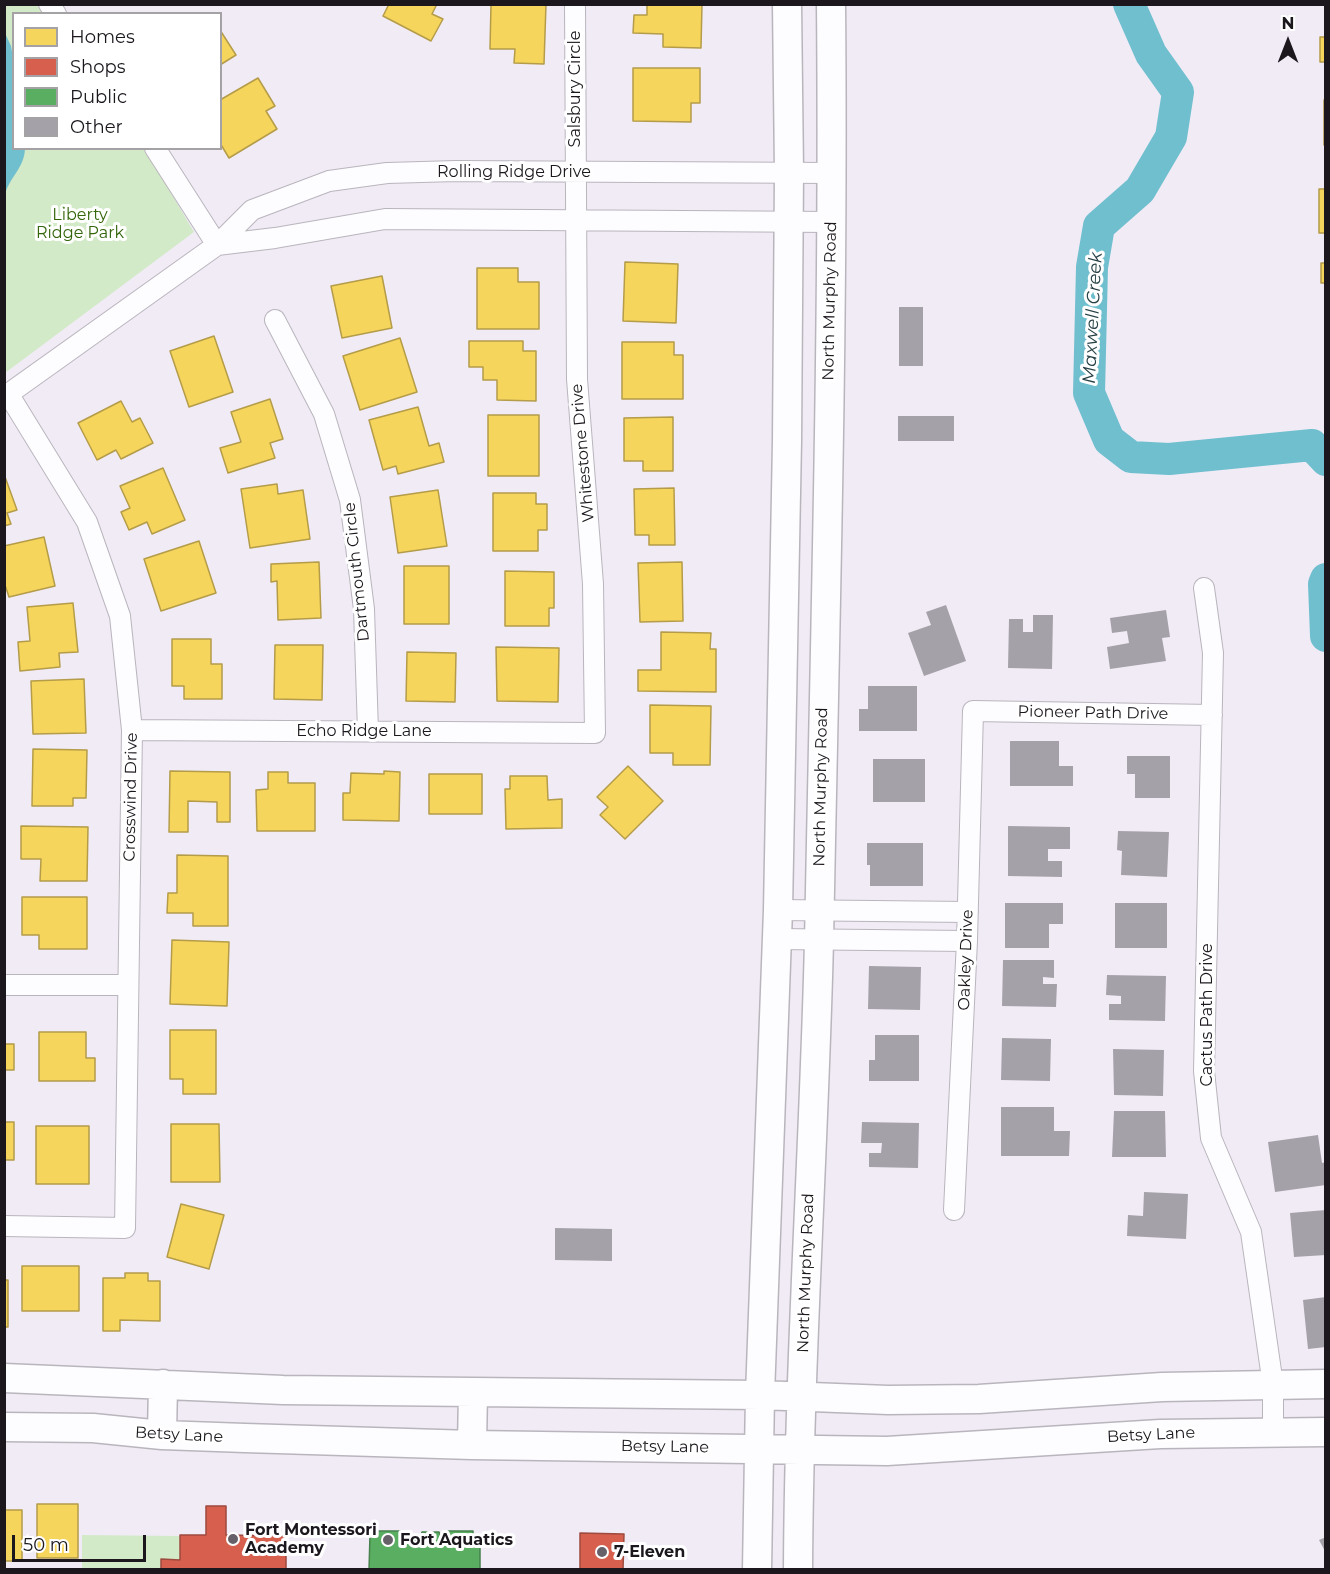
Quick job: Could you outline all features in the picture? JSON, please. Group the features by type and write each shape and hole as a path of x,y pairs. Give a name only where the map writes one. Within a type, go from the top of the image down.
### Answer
{"main road":[{"path":"757,1569 760,1395 777,910 787,453 789,172 787,4"},
{"name":"North Murphy Road","path":"798,1569 799,1450 819,940 833,172 831,4"},
{"path":"4,1378 283,1390 979,1399 1162,1387 1326,1384"},
{"path":"162,1435 163,1384"},
{"path":"471,1445 473,1392"},
{"name":"Betsy Lane","path":"4,1427 93,1428 162,1435 471,1445 888,1451 1160,1434 1326,1432"}],"street":[{"name":"Salsbury Circle","path":"575,4 575,173"},
{"path":"156,150 216,245"},
{"name":"Rolling Ridge Drive","path":"7,396 216,245 252,210 329,181 387,173 833,172"},
{"name":"Whitestone Drive","path":"575,173 577,379 593,584 595,733"},
{"name":"Rolling Ridge Drive","path":"216,245 275,238 385,219 832,222"},
{"name":"Dartmouth Circle","path":"275,320 324,414 350,500 364,609 368,731"},
{"name":"Crosswind Drive","path":"4,1226 125,1228 132,730 120,616 87,522 7,396"},
{"name":"Cactus Path Drive","path":"1204,588 1213,653 1204,1071 1211,1138 1251,1232 1273,1385 1273,1433"},
{"name":"Pioneer Path Drive","path":"973,711 1212,715"},
{"name":"Oakley Drive","path":"954,1210 967,941 973,711"},
{"name":"Echo Ridge Lane","path":"132,730 595,733"},
{"path":"777,910 968,912"},
{"path":"776,939 967,941"},
{"path":"4,985 128,985"}],"green space":[{"name":"Liberty Ridge Park","path":"5,5 37,5 43,12 12,12 12,150 146,150 194,232 5,373"},
{"path":"82,1535 180,1536 180,1560 161,1559 161,1569 82,1570"}],"water":[{"path":"5,33 12,52 12,150 25,150 20,167 5,194"}],"building: Homes":[{"path":"389,4 437,4 432,14 443,19 431,41 383,16"},
{"path":"491,4 546,4 544,64 514,63 515,49 490,49"},
{"path":"647,4 702,4 701,48 663,47 663,34 633,33 634,15 647,15"},
{"path":"222,33 236,55 222,64"},
{"path":"1320,37 1326,37 1326,83 1325,62 1320,62"},
{"path":"633,68 700,68 700,103 691,103 691,122 633,121"},
{"path":"258,78 275,106 266,111 277,129 229,158 222,146 222,99"},
{"path":"1324,100 1326,100 1326,145 1324,145"},
{"path":"1319,189 1326,189 1326,233 1319,233"},
{"path":"625,262 678,264 676,323 623,321"},
{"path":"1321,263 1326,263 1326,283 1321,283"},
{"path":"477,268 518,268 518,282 539,282 539,329 477,329"},
{"path":"382,276 392,328 342,338 331,286"},
{"path":"214,336 233,392 189,407 170,351"},
{"path":"400,338 417,392 360,410 343,356"},
{"path":"469,341 523,341 523,351 536,351 536,401 497,400 497,380 483,380 483,367 469,367"},
{"path":"622,342 674,342 674,355 683,355 683,399 622,399"},
{"path":"270,399 283,439 270,443 275,458 228,473 220,448 241,442 231,412"},
{"path":"121,401 132,422 140,418 153,443 121,459 116,450 97,460 78,423"},
{"path":"418,407 429,446 439,443 444,462 398,474 396,466 383,470 369,420"},
{"path":"488,415 539,415 539,476 488,476"},
{"path":"673,417 673,471 643,471 643,461 624,461 624,418"},
{"path":"163,468 185,520 152,534 147,522 129,530 121,512 130,508 120,486"},
{"path":"4,474 17,510 7,513 11,524 4,526"},
{"path":"277,484 278,494 303,490 310,539 250,548 241,489"},
{"path":"674,488 675,545 649,545 649,535 635,535 634,489"},
{"path":"438,490 447,546 398,553 390,497"},
{"path":"493,493 536,493 536,504 547,504 547,530 538,530 538,551 493,551"},
{"path":"44,537 55,586 9,597 4,582 4,546"},
{"path":"199,541 216,593 161,611 144,559"},
{"path":"319,562 321,618 278,620 277,581 271,582 271,564"},
{"path":"682,562 683,621 640,622 638,563"},
{"path":"404,566 449,566 449,624 404,624"},
{"path":"505,571 554,572 554,608 549,608 549,626 505,626"},
{"path":"73,603 78,652 59,653 60,667 20,671 18,642 30,641 27,607"},
{"path":"661,632 711,633 710,649 716,649 716,692 638,691 638,670 661,670"},
{"path":"172,639 211,639 211,664 222,664 222,699 184,699 184,686 172,686"},
{"path":"275,645 323,645 322,700 274,699"},
{"path":"496,647 559,648 558,702 497,701"},
{"path":"407,652 456,653 455,702 406,701"},
{"path":"84,679 86,733 33,734 31,681"},
{"path":"650,705 711,706 710,765 673,765 673,753 650,753"},
{"path":"33,749 87,750 86,798 73,798 73,806 32,806"},
{"path":"628,766 663,801 625,839 600,815 608,807 597,797"},
{"path":"170,771 230,772 230,822 217,822 217,802 188,801 188,832 169,832"},
{"path":"384,771 400,772 399,821 343,820 343,793 350,793 351,773 384,774"},
{"path":"268,772 288,772 288,783 315,783 315,831 257,831 256,790 268,789"},
{"path":"429,774 482,774 482,814 429,814"},
{"path":"510,776 547,776 548,800 562,799 562,828 506,829 505,789 510,789"},
{"path":"21,826 88,827 87,881 40,881 41,859 21,859"},
{"path":"177,855 228,856 228,926 193,926 193,913 167,913 168,893 177,893"},
{"path":"22,897 87,897 87,949 39,949 39,935 22,935"},
{"path":"172,940 229,942 227,1006 170,1004"},
{"path":"4,1029 5,1044 14,1044 14,1070 4,1070"},
{"path":"170,1030 216,1030 216,1094 183,1094 183,1079 170,1079"},
{"path":"39,1032 86,1032 86,1058 95,1058 95,1081 39,1081"},
{"path":"4,1122 14,1122 14,1160 4,1160"},
{"path":"171,1124 219,1124 220,1182 171,1182"},
{"path":"36,1126 89,1126 89,1184 36,1184"},
{"path":"181,1204 224,1215 209,1269 167,1257"},
{"path":"22,1266 79,1266 79,1311 22,1311"},
{"path":"125,1273 148,1273 148,1281 160,1281 160,1321 120,1320 120,1331 103,1331 103,1278 125,1278"},
{"path":"4,1280 8,1280 8,1327 4,1327"},
{"path":"37,1504 78,1504 78,1558 37,1558"},
{"path":"4,1510 22,1510 22,1561 4,1561"}],"building: Shops":[{"name":"Fort Montessori Academy","path":"206,1506 226,1506 226,1535 286,1536 286,1570 161,1570 161,1559 180,1560 180,1535 206,1535"},
{"name":"7-Eleven","path":"580,1533 624,1534 623,1570 580,1570"}],"building: Public":[{"path":"376,1531 401,1531 401,1535 439,1532 440,1535 448,1535 448,1531 473,1531 473,1535 480,1535 480,1570 369,1570 370,1534 376,1535"}],"building: Other":[{"path":"899,307 923,307 923,366 899,366"},
{"path":"898,416 954,416 954,441 898,441"},
{"path":"946,605 966,661 924,676 908,633 931,625 926,612"},
{"path":"1166,610 1170,637 1162,638 1166,661 1110,669 1107,647 1129,643 1127,631 1112,633 1110,618"},
{"path":"1033,615 1053,615 1052,669 1008,668 1009,619 1023,619 1023,632 1033,632"},
{"path":"868,686 917,686 917,731 859,731 859,709 868,709"},
{"path":"1010,741 1059,741 1059,766 1073,766 1073,786 1010,786"},
{"path":"1127,756 1170,756 1170,798 1135,798 1135,774 1127,774"},
{"path":"873,759 925,759 925,802 873,802"},
{"path":"1008,826 1070,827 1070,849 1048,849 1048,861 1062,861 1062,877 1008,876"},
{"path":"1118,831 1169,832 1167,877 1121,875 1122,851 1117,850"},
{"path":"867,843 923,843 923,886 870,886"},
{"path":"1005,903 1063,903 1063,924 1049,924 1049,948 1005,948"},
{"path":"1115,903 1167,903 1167,948 1115,948"},
{"path":"1003,960 1054,960 1054,978 1043,977 1043,984 1057,984 1056,1007 1002,1006"},
{"path":"869,966 921,967 920,1010 868,1009"},
{"path":"1107,975 1166,976 1165,1021 1109,1020 1109,1004 1121,1004 1121,996 1106,995"},
{"path":"875,1035 919,1035 919,1081 869,1081 869,1060 875,1060"},
{"path":"1002,1038 1051,1039 1050,1081 1001,1080"},
{"path":"1113,1049 1164,1050 1163,1096 1114,1095"},
{"path":"1001,1107 1054,1107 1054,1131 1070,1131 1069,1156 1001,1156"},
{"path":"1114,1111 1165,1111 1166,1157 1112,1157"},
{"path":"862,1122 919,1123 918,1168 869,1167 869,1153 881,1153 882,1143 861,1143"},
{"path":"1318,1135 1322,1163 1326,1162 1326,1185 1275,1192 1268,1142"},
{"path":"1144,1192 1188,1194 1186,1239 1127,1236 1128,1215 1143,1216"},
{"path":"1326,1210 1326,1255 1294,1257 1290,1213"},
{"path":"555,1228 612,1229 612,1261 555,1260"},
{"path":"1326,1297 1326,1347 1308,1349 1303,1300"},
{"path":"1326,1537 1326,1553 1319,1540"}],"waterway":[{"name":"Maxwell Creek","path":"1129,4 1151,54 1178,92 1171,137 1140,190 1099,226 1092,267 1089,393 1109,440 1131,457 1169,459 1312,445 1326,460"},
{"name":"Maxwell Creek","path":"1326,579 1324,584 1326,636"}],"place":[{"name":"Fort Montessori Academy","path":"233,1539"},
{"name":"Fort Aquatics","path":"388,1540"},
{"name":"7-Eleven","path":"602,1552"}]}
